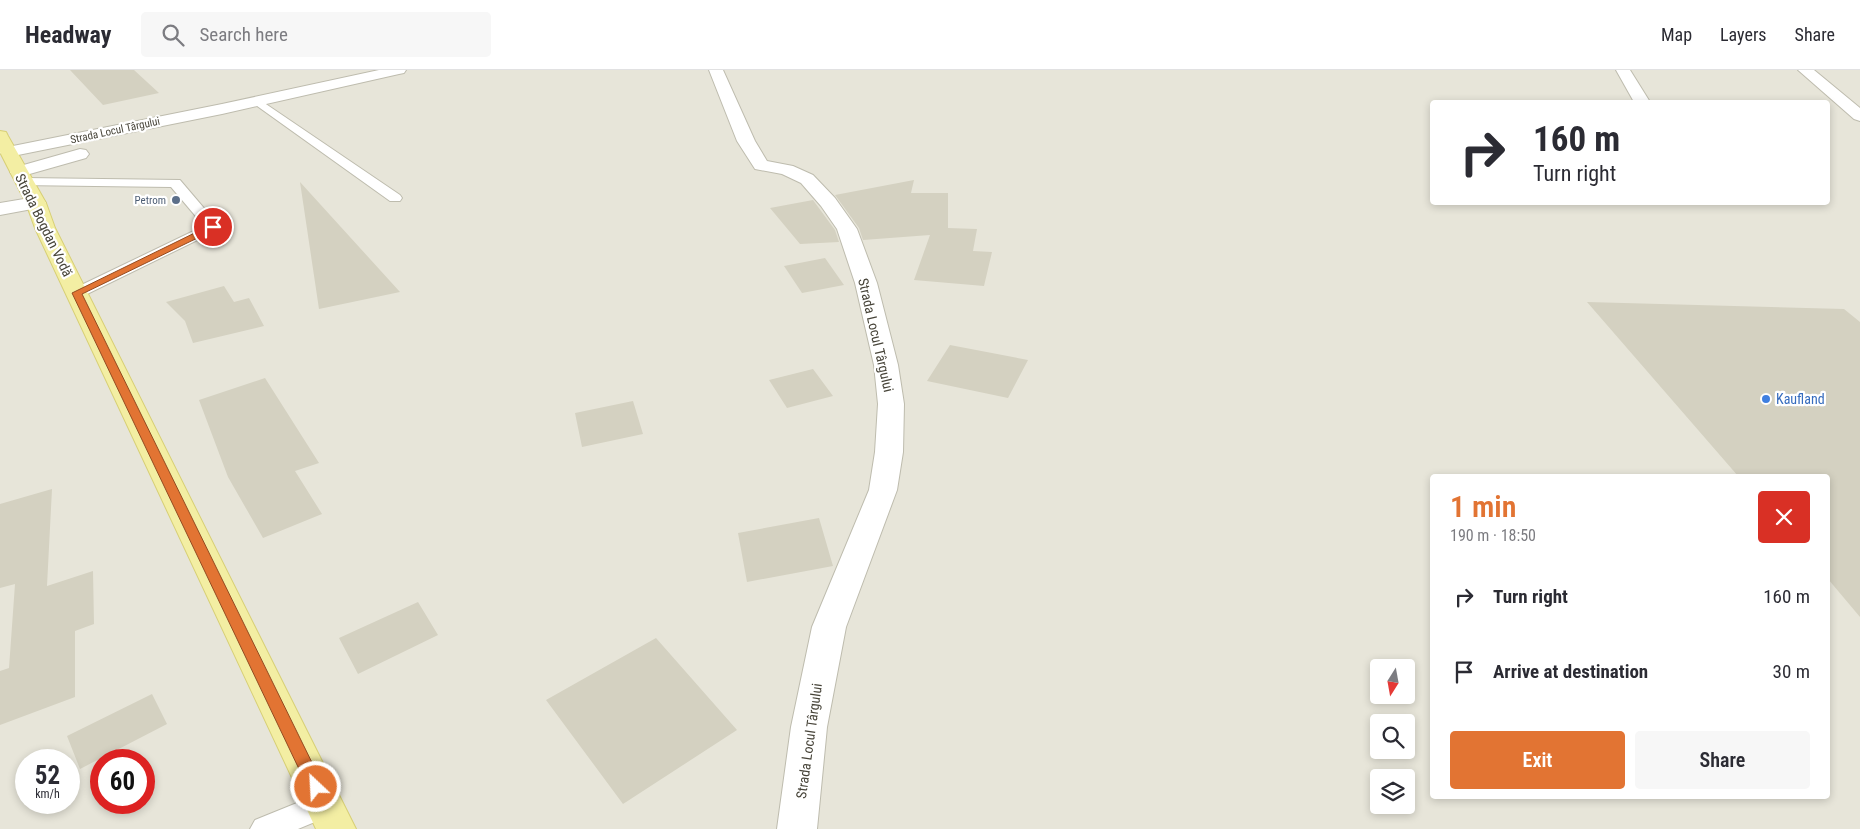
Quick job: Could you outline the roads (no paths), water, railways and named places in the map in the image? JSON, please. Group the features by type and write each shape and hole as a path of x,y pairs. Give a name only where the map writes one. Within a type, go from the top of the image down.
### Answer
{"main road":[{"name":"Strada Bogdan Vodă","path":"17,169 330,817"}],"street":[{"name":"Strada Locul Târgului","path":"0,210 17,169 182,124 222,109 399,70"},
{"name":"Strada Locul Târgului","path":"716,70 746,141 761,165 788,170 807,180 828,202 847,229 866,283 886,365 891,404 889,452 883,490 829,627 809,727 798,829"},
{"path":"1623,70 1641,100"},
{"path":"1805,70 1860,116"}],"lane":[{"path":"257,101 395,198"},
{"path":"17,169 175,183 213,227 77,293"},
{"path":"265,829 330,817"}],"place":[{"name":"Petrom","path":"176,200"},
{"name":"Kaufland","path":"1766,399"}]}
